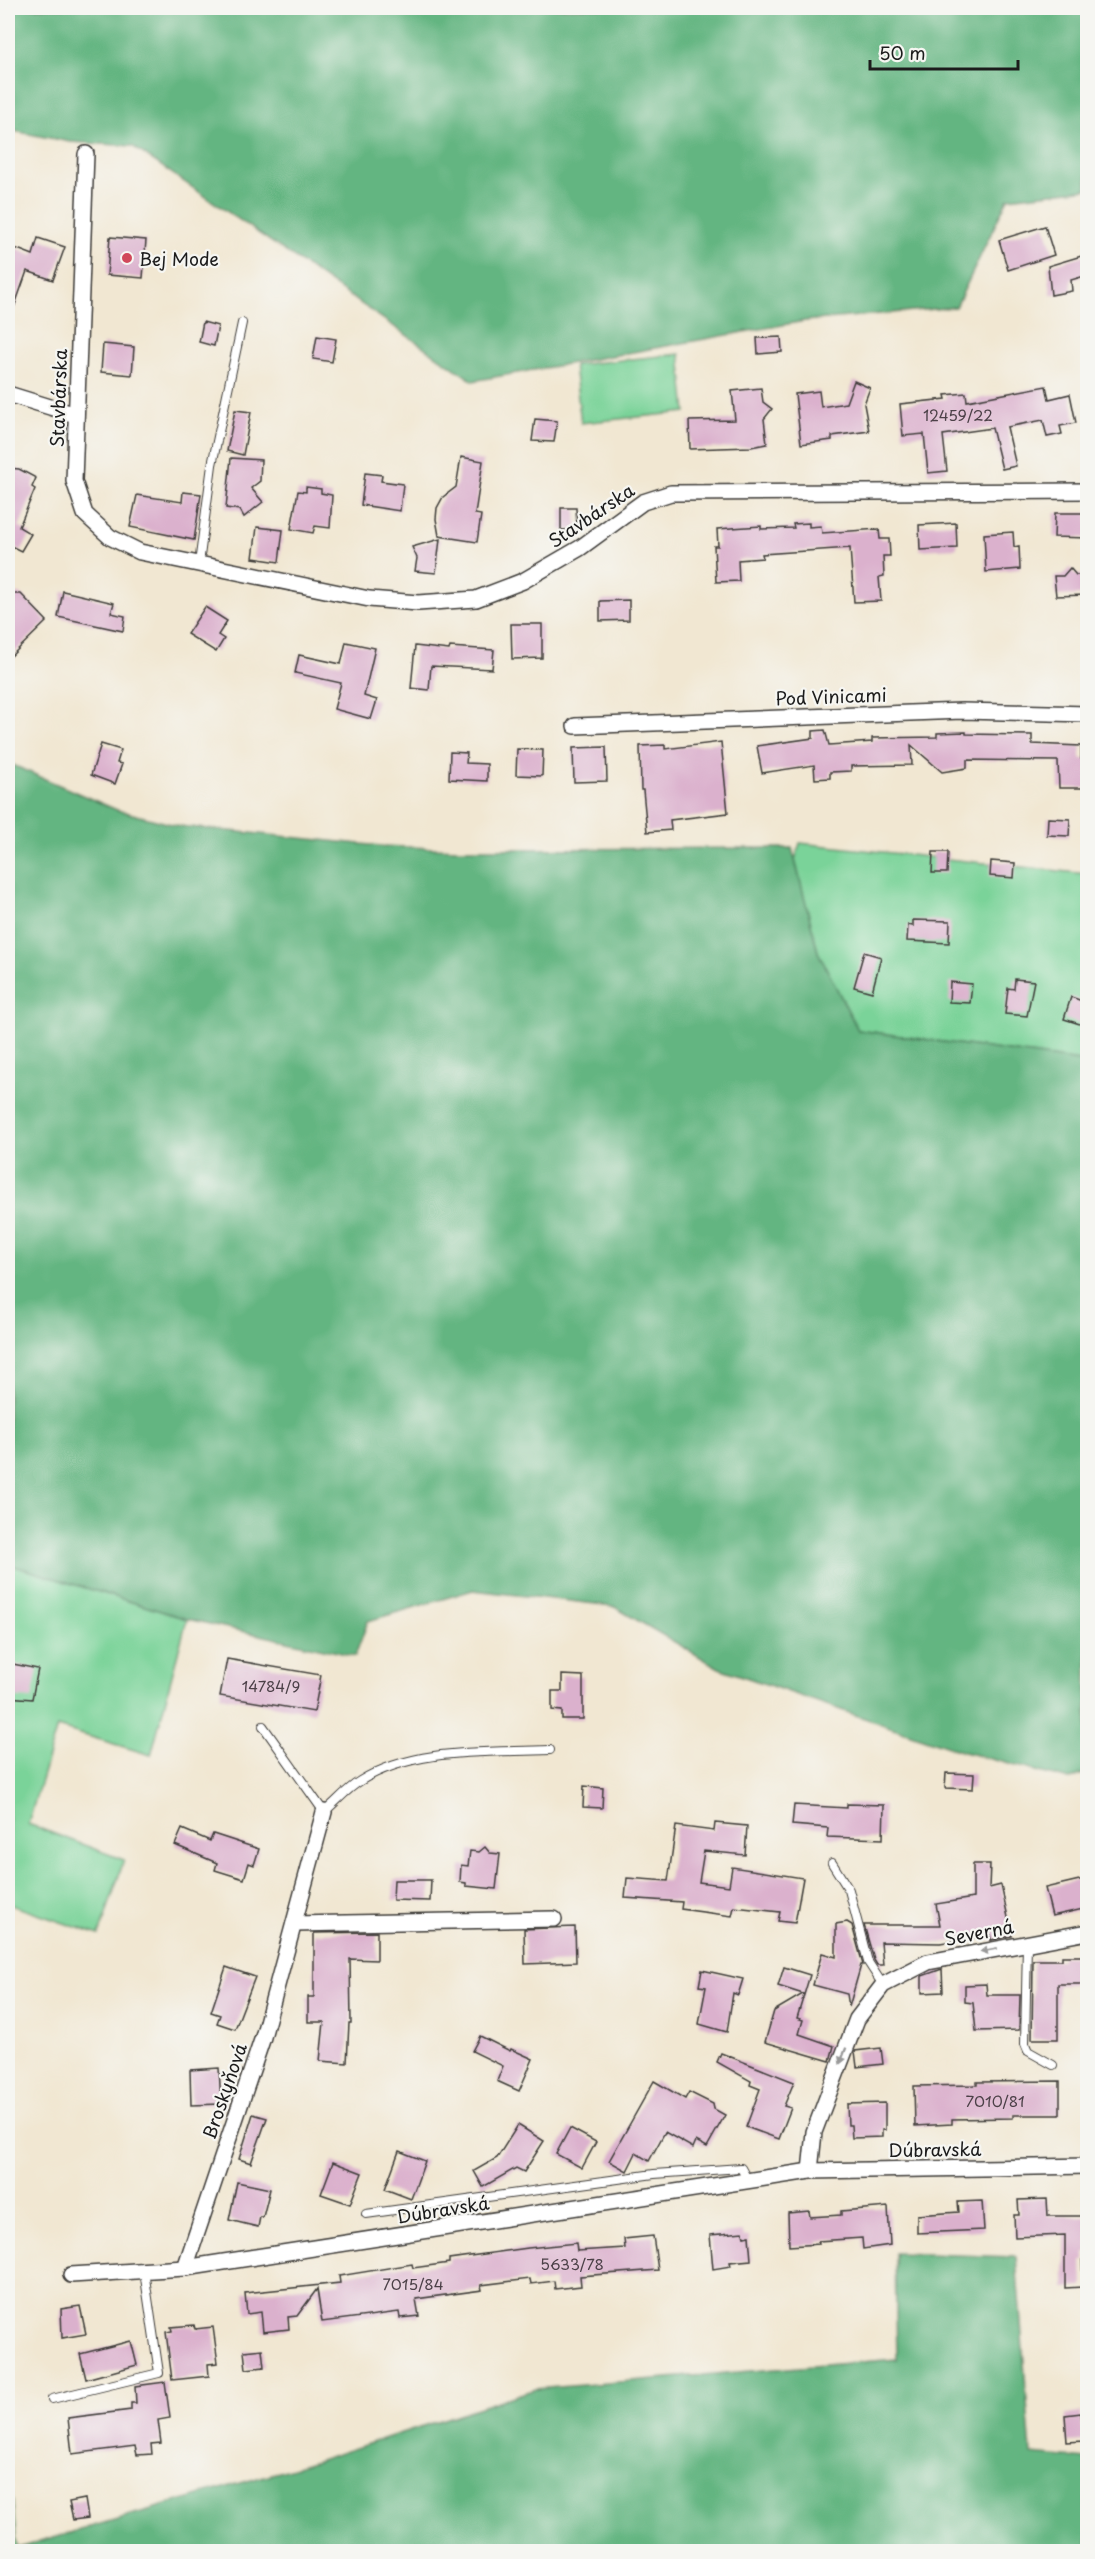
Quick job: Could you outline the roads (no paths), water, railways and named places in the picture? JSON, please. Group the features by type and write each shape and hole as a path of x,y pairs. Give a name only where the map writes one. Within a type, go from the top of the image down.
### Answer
{"street":[{"name":"Stavbárska","path":"86,154 74,481 86,513 110,537 140,552 369,599 418,603 476,599 523,580 580,548 643,502 671,493 1088,491"},
{"path":"8,394 76,415"},
{"name":"Pod Vinicami","path":"575,726 962,711 1088,714"},
{"name":"Broskyňová","path":"185,2268 263,2037 324,1812"},
{"path":"294,1924 554,1919"},
{"name":"Severná","path":"810,2172 814,2132 858,2019 883,1985 928,1962 1088,1932"},
{"name":"Dúbravská","path":"71,2275 185,2268 810,2172 1088,2166"}],"lane":[{"path":"199,564 212,465 242,323"},
{"path":"263,1726 324,1812 359,1782 392,1766 437,1755 550,1750"},
{"path":"832,1863 849,1890 868,1962 883,1985"},
{"path":"1027,1943 1026,2044 1028,2051 1053,2065"},
{"name":"Dúbravská","path":"366,2214 654,2174 741,2169 748,2181"},
{"path":"52,2399 159,2373 144,2271"}],"place":[{"name":"Bej Mode","path":"127,258"}]}
